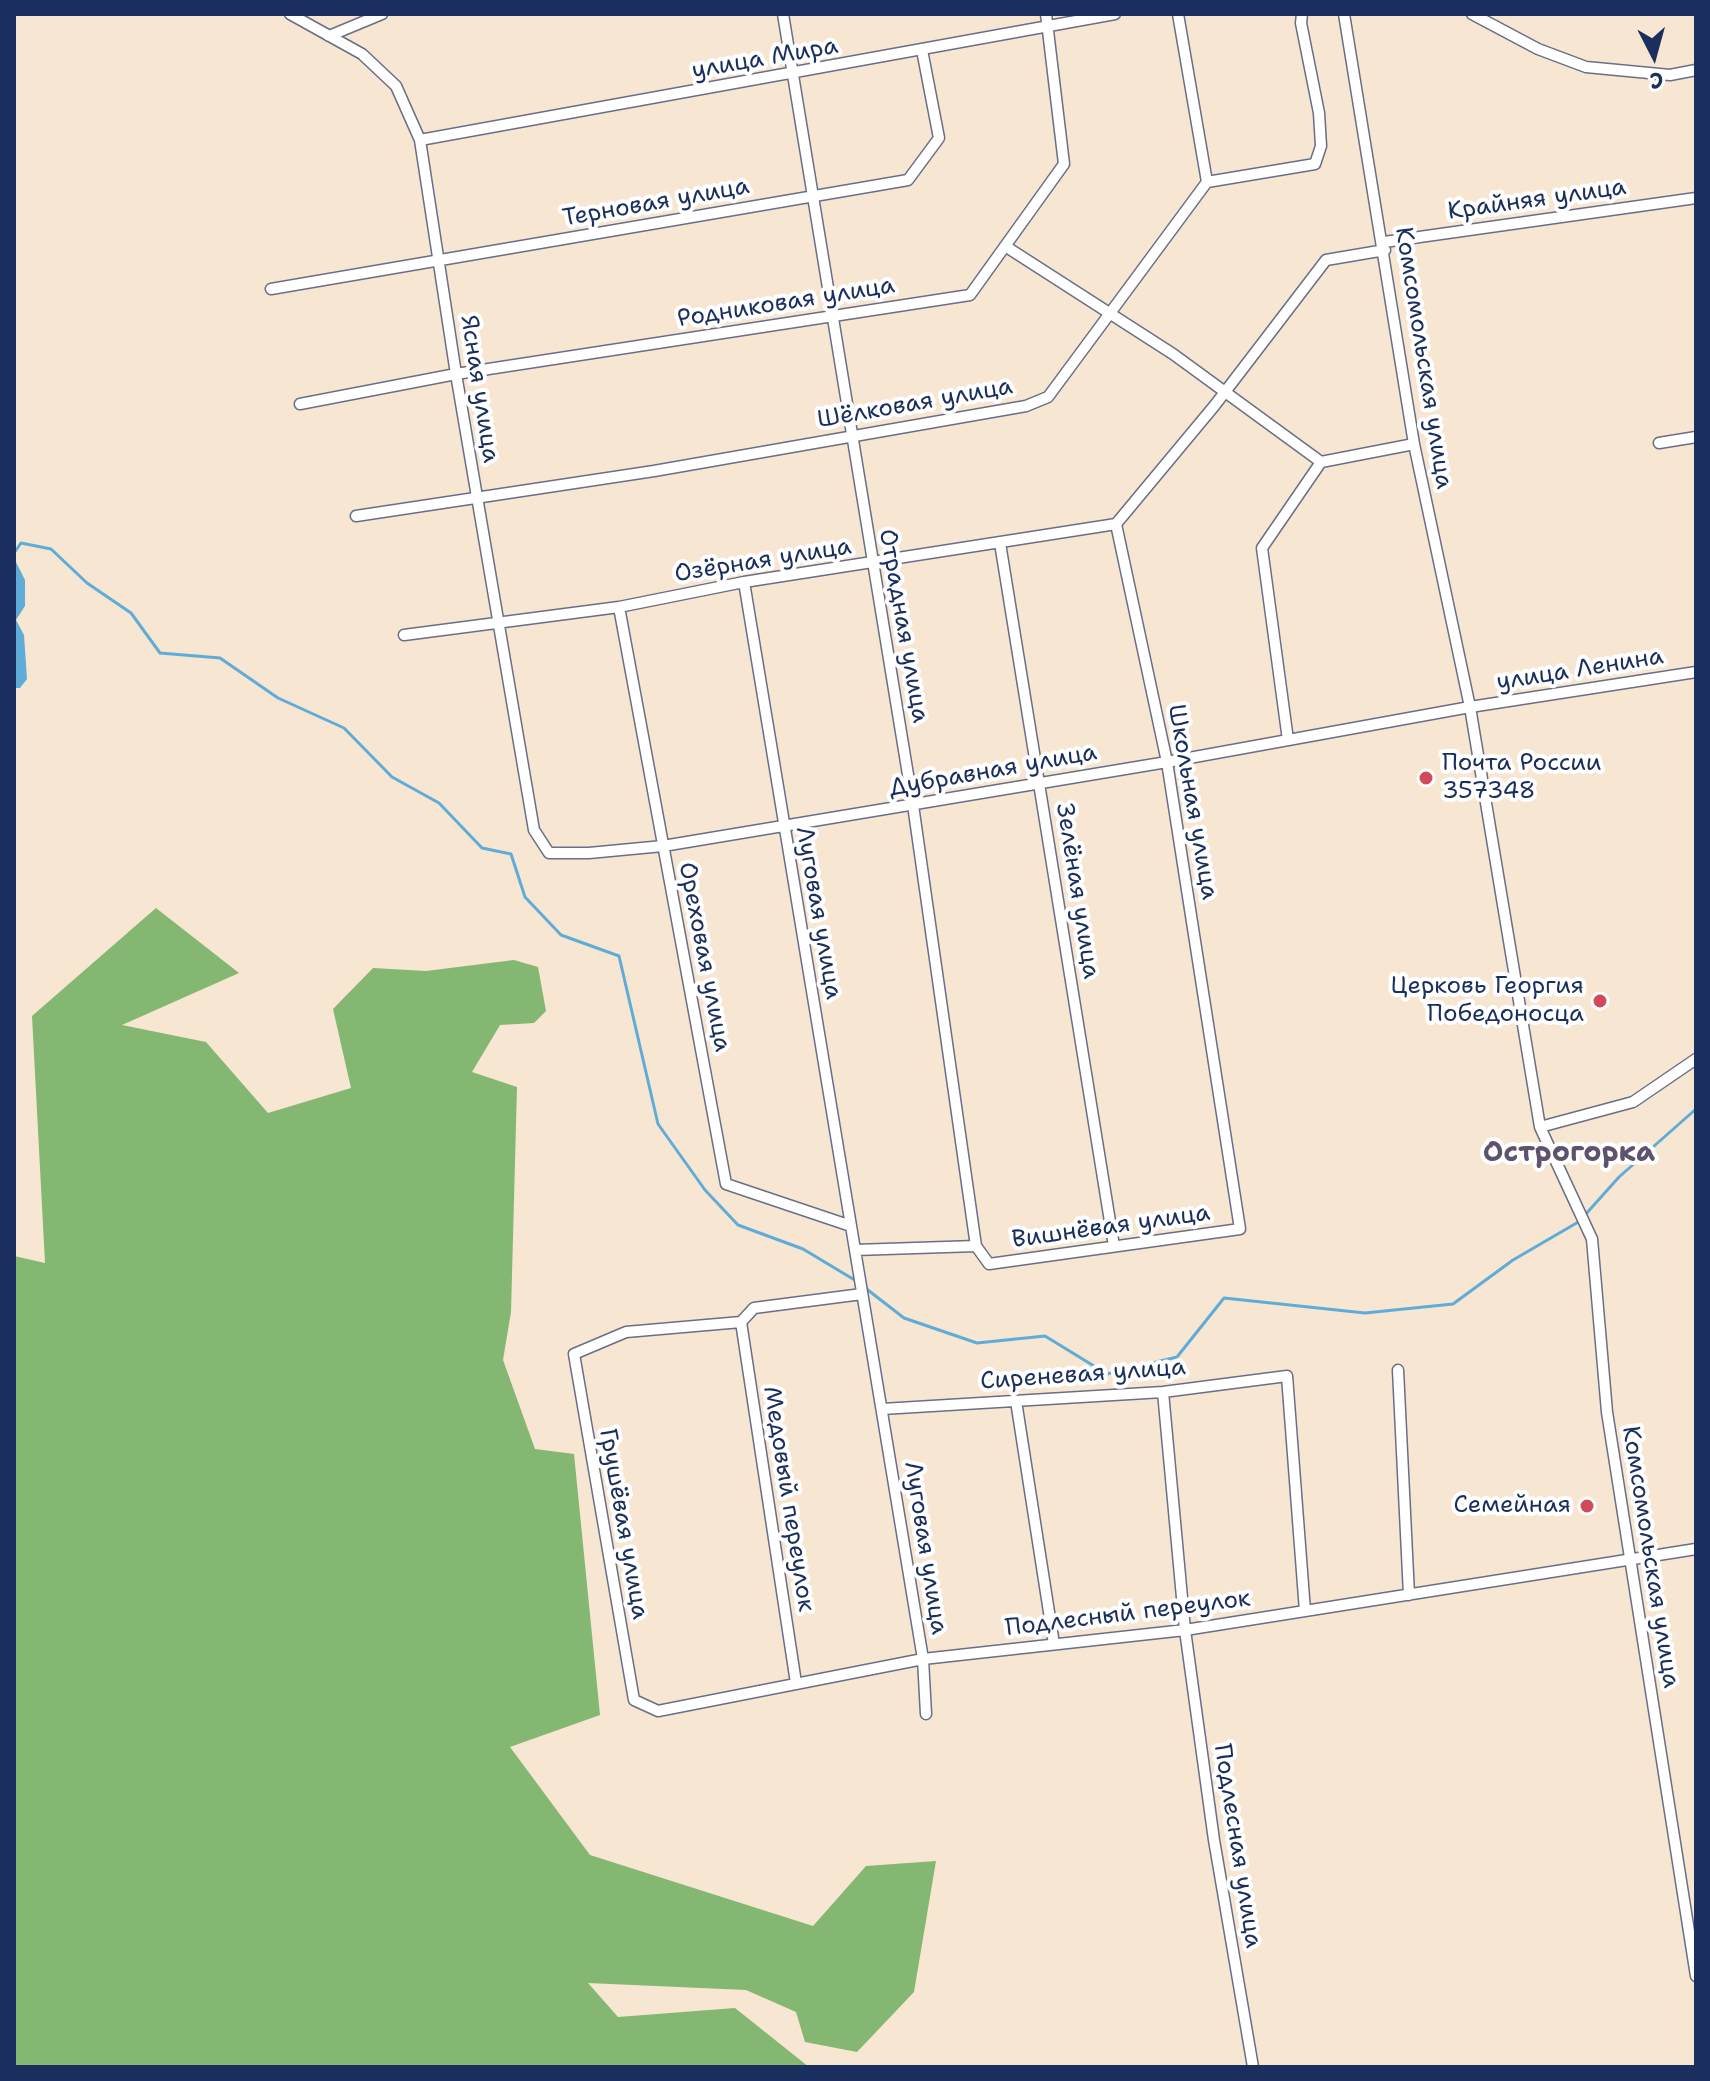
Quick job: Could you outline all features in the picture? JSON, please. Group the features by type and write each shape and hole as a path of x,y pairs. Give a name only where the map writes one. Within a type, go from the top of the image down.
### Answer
{"street":[{"name":"Ясная улица","path":"290,14 362,54 396,86 420,140 437,260 534,830"},
{"path":"329,36 382,14"},
{"name":"Отрадная улица","path":"783,14 913,805 976,1246"},
{"name":"Родниковая улица","path":"300,404 456,374 970,295 1064,164 1046,14"},
{"name":"улица Мира","path":"420,140 793,75 1115,14"},
{"path":"1178,14 1207,182 1315,164 1321,146 1319,113 1301,23 1302,14"},
{"name":"Комсомольская улица","path":"1344,14 1414,444 1470,707 1540,1127 1592,1239 1607,1412 1696,1976"},
{"path":"1472,14 1538,49 1586,67 1657,74 1696,70"},
{"name":"Терновая улица","path":"271,289 908,180 939,138 922,50"},
{"name":"Шёлковая улица","path":"356,516 654,471 1026,406 1048,397 1207,182"},
{"name":"Крайняя улица","path":"1384,246 1696,198"},
{"path":"1005,246 1173,354 1321,462"},
{"path":"1116,524 1326,260 1384,246"},
{"path":"1659,443 1696,437"},
{"path":"1288,740 1262,548 1321,462 1414,444"},
{"name":"Озёрная улица","path":"404,635 619,607 744,582 1116,524"},
{"name":"Школьная улица","path":"1116,524 1167,762 1219,1088"},
{"name":"Зелёная улица","path":"1000,543 1114,1246"},
{"name":"Луговая улица","path":"744,582 923,1659 926,1714"},
{"name":"Ореховая улица","path":"619,607 726,1184 851,1226"},
{"name":"улица Ленина","path":"1470,707 1696,672"},
{"name":"Дубравная улица","path":"534,830 549,853 560,855 663,846 1167,762 1470,707"},
{"path":"1540,1127 1633,1102 1696,1059"},
{"name":"Вишнёвая улица","path":"855,1250 976,1246 989,1264 1240,1229 1219,1088"},
{"path":"741,1322 754,1308 862,1294"},
{"name":"Грушёвая улица","path":"634,1700 574,1354 626,1332 741,1322"},
{"name":"Медовый переулок","path":"741,1322 796,1683"},
{"path":"1398,1370 1409,1595"},
{"name":"Сиреневая улица","path":"882,1409 1163,1392 1287,1376 1305,1611"},
{"name":"Подлесная улица","path":"1163,1392 1185,1630 1214,1840 1253,2067"},
{"path":"1016,1401 1054,1644"},
{"name":"Подлесный переулок","path":"634,1700 658,1711 923,1659 1185,1630 1696,1549"}],"green space":[{"path":"156,908 239,973 122,1025 206,1042 268,1113 351,1088 333,1009 373,968 426,971 514,960 538,967 546,1011 534,1023 500,1025 472,1072 517,1087 511,1312 503,1360 535,1449 574,1454 600,1715 510,1747 590,1855 813,1926 866,1866 936,1861 914,1992 857,2052 805,2042 796,2012 746,1990 588,1983 618,2017 735,2008 809,2067 14,2067 14,1256 45,1263 32,1016"}],"water":[{"path":"14,558 25,580 25,606 16,620 24,635 27,679 20,688 14,688"}],"waterway":[{"path":"14,553 21,543 51,549 87,583 131,613 160,653 220,658 278,698 344,728 392,777 439,803 482,848 511,854 525,897 561,935 619,956 658,1124 705,1190 738,1225 803,1249 858,1282"},
{"path":"1585,1215 1619,1177 1696,1109"},
{"path":"864,1287 904,1318 977,1343 1045,1336 1107,1374 1177,1357 1224,1298 1365,1313 1453,1304 1513,1260 1580,1221"}],"place":[{"name":"Почта России 357348","path":"1426,778"},
{"name":"Церковь Георгия Победоносца","path":"1600,1001"},
{"name":"Семейная","path":"1587,1506"}],"district":[{"name":"Острогорка","path":"1569,1154"}]}
